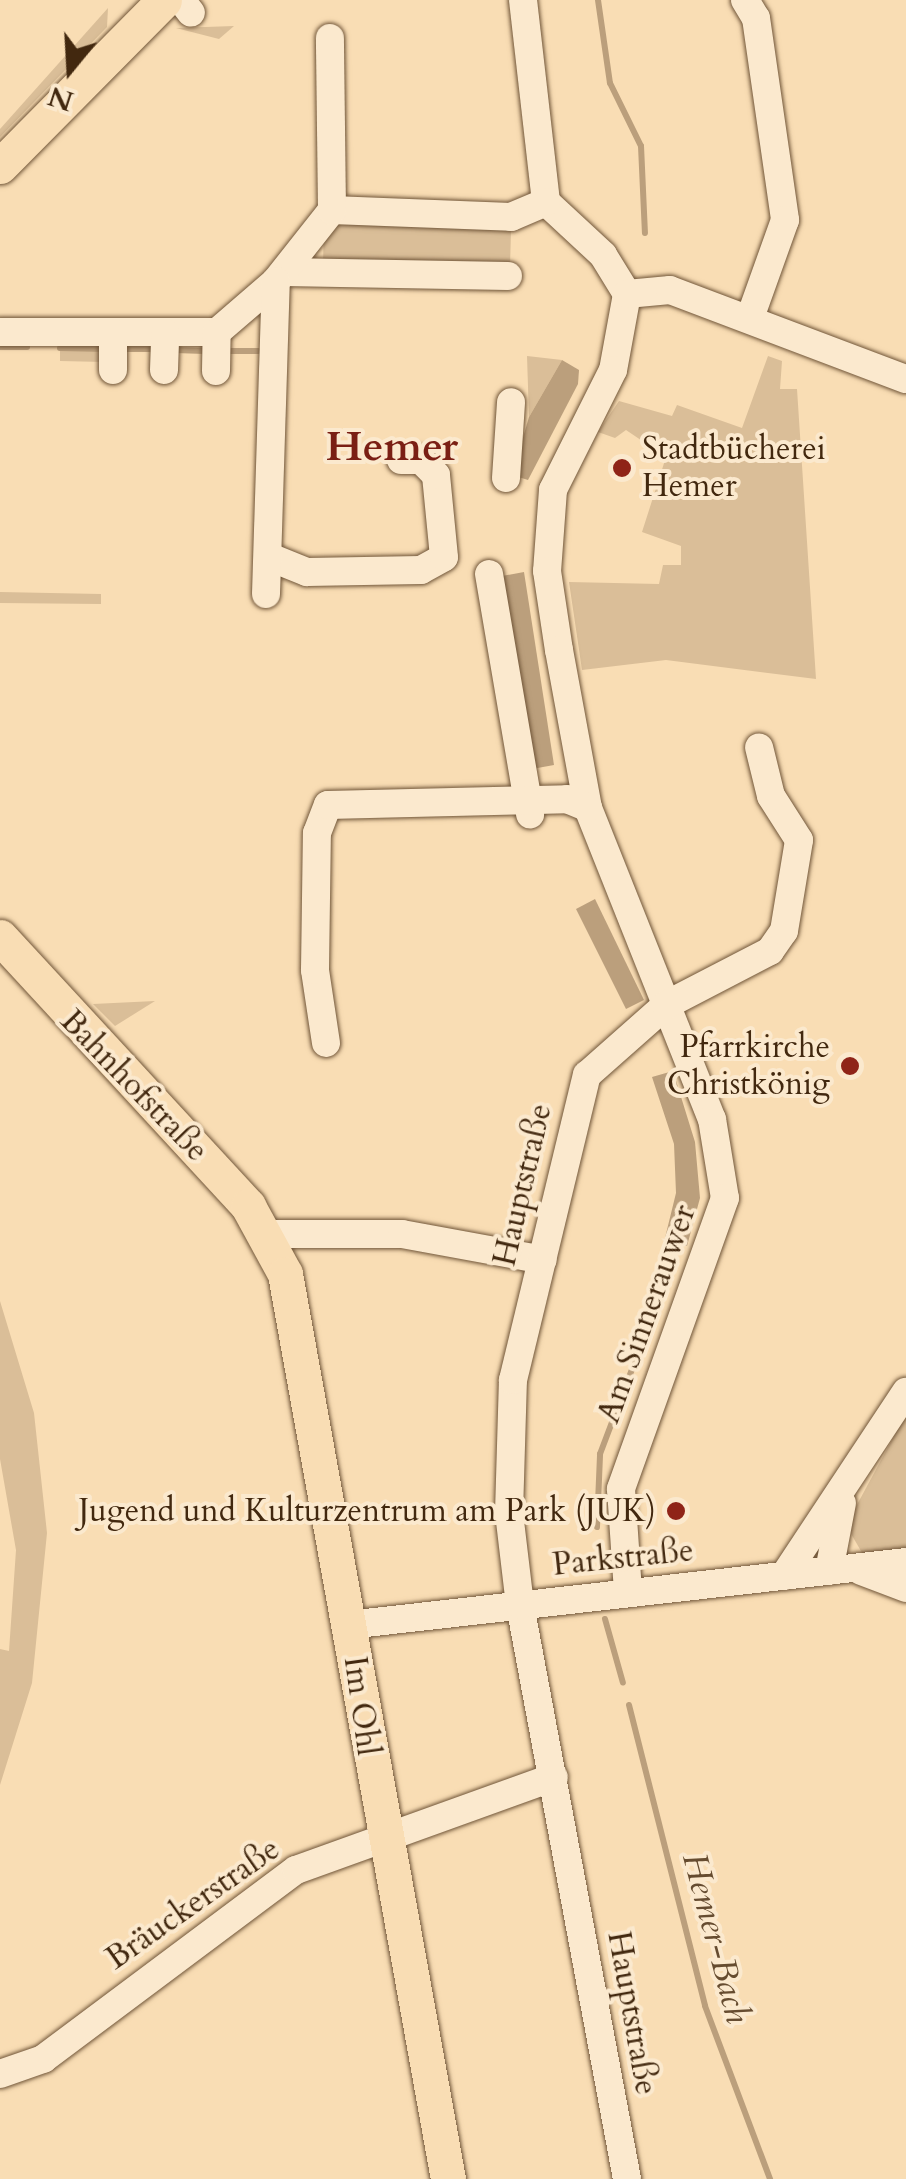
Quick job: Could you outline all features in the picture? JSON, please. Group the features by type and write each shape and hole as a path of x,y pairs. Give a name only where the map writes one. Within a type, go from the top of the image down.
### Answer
{"main road":[{"path":"3,166 179,4"},
{"name":"Bahnhofstraße","path":"0,936 270,1234"},
{"name":"Im Ohl","path":"270,1234 306,1357 380,1835 448,2179"}],"street":[{"path":"523,0 546,202 603,254 626,294 612,370 574,438 549,526 548,571 588,808 666,1005"},
{"path":"744,0 756,18 785,220 750,318"},
{"path":"0,332 216,332 280,277 332,210 330,38"},
{"path":"332,210 512,217 546,202"},
{"path":"280,277 508,276"},
{"path":"266,594 272,558 266,428 280,277"},
{"path":"626,294 670,290 906,380"},
{"path":"216,332 216,371"},
{"path":"113,333 114,370"},
{"path":"164,370 165,333"},
{"path":"506,478 510,402"},
{"path":"272,558 307,572 422,570 444,557 436,476 421,460 401,460"},
{"path":"489,574 530,808"},
{"name":"Hauptstraße","path":"627,2179 520,1605 511,1412 586,1075 666,1005 770,951 784,931 799,840 771,796 758,748"},
{"path":"326,1043 314,970 317,834 328,805 588,808"},
{"name":"Am Sinnerauwer","path":"628,1592 621,1489 725,1198 712,1120 666,1005"},
{"path":"270,1234 402,1234 543,1260"},
{"path":"784,1576 844,1496 906,1392"},
{"path":"844,1496 840,1569 906,1588"},
{"name":"Parkstraße","path":"348,1625 906,1562"},
{"name":"Bräuckerstraße","path":"0,2074 43,2059 256,1894 380,1835 554,1777"}],"shaded area":[{"path":"108,8 107,27 0,137 0,129"},
{"path":"234,26 219,39 176,28"},
{"path":"372,223 511,231 510,267 323,264 324,226"},
{"path":"60,350 104,351 104,362 60,361"},
{"path":"527,356 562,360 529,417"},
{"path":"768,356 782,361 780,389 797,389 816,679 666,660 582,670 569,582 659,584 663,565 681,565 681,546 642,532 666,457 626,430 615,438 598,432 619,401 672,416 677,405 742,428"},
{"path":"562,360 579,370 578,384 528,480 512,475 529,417"},
{"path":"524,572 554,765 532,769 502,576"},
{"path":"0,592 101,594 101,604 0,603"},
{"path":"595,899 644,1000 626,1009 576,909"},
{"path":"155,1001 115,1026 93,1004"},
{"path":"673,1071 695,1142 700,1198 687,1246 664,1242 676,1193 674,1144 652,1077"},
{"path":"0,1301 34,1413 47,1533 32,1683 0,1785 0,1649 9,1651 16,1550 0,1459"},
{"path":"906,1414 906,1553 865,1558 846,1525"}],"waterway":[{"name":"Hemer-Bach","path":"598,0 610,83 641,146 645,233"},
{"path":"0,347 27,347"},
{"path":"60,348 104,349"},
{"path":"125,349 155,349"},
{"path":"175,350 205,351"},
{"path":"226,351 258,351"},
{"name":"Hemer-Bach","path":"597,1527 600,1454 665,1282"},
{"name":"Hemer-Bach","path":"605,1619 623,1683"},
{"name":"Hemer-Bach","path":"629,1705 705,2006 770,2179"}],"place":[{"name":"Stadtbücherei Hemer","path":"622,468"},
{"name":"Pfarrkirche Christkönig","path":"850,1066"},
{"name":"Jugend und Kulturzentrum am Park (JUK)","path":"676,1511"}],"district":[{"name":"Hemer","path":"392,447"}]}
